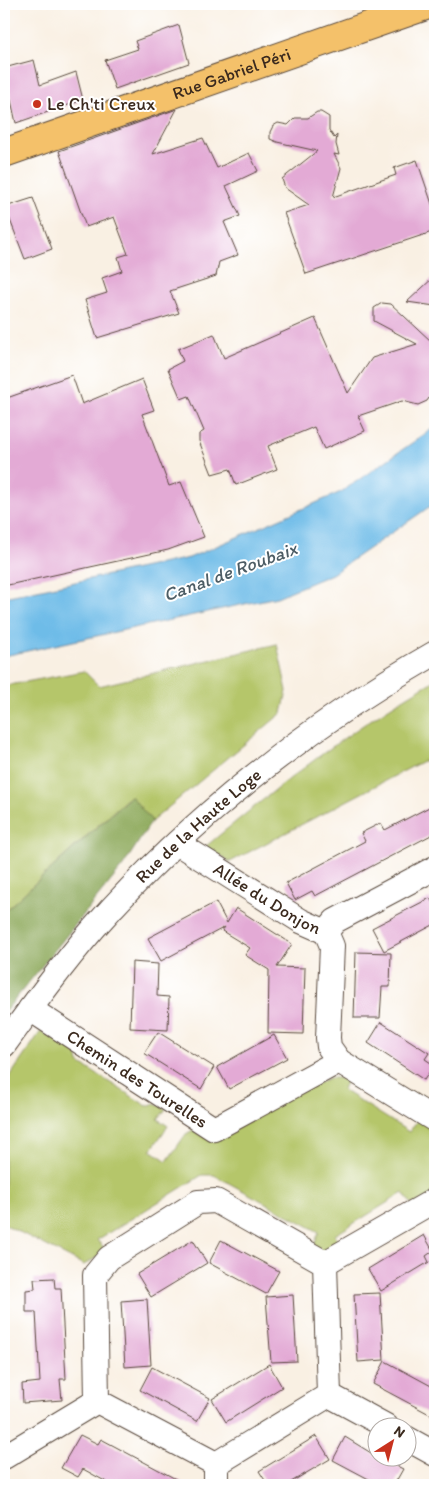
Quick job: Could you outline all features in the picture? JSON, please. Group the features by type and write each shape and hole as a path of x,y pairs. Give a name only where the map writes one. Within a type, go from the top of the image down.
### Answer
{"main road":[{"name":"Rue Gabriel Péri","path":"4,153 431,4"}],"street":[{"name":"Rue de la Haute Loge","path":"4,1045 94,928 177,844 229,797 339,713 435,653"},
{"name":"Allée du Donjon","path":"177,844 301,921 326,932 335,921 435,868"},
{"path":"326,932 332,946 329,1047 339,1061 435,1120"},
{"name":"Chemin des Tourelles","path":"30,1009 214,1129 339,1061"},
{"path":"325,1263 435,1200"},
{"path":"97,1401 94,1275 109,1258 198,1202 216,1201 325,1263"},
{"path":"325,1263 329,1395"},
{"path":"329,1395 368,1416"},
{"path":"97,1401 216,1475 329,1395"},
{"path":"4,1457 97,1401"},
{"path":"416,1444 435,1454"}],"green space":[{"path":"277,644 287,691 282,713 152,821 130,796 6,910 4,916 4,686 84,671 99,686"},
{"path":"435,680 435,762 423,761 230,862 205,847 345,737"},
{"path":"131,796 152,821 123,866 4,1013 4,916 6,910"},
{"path":"41,1031 77,1053 79,1063 147,1106 155,1103 166,1109 158,1119 168,1126 151,1150 167,1161 186,1134 193,1130 205,1137 329,1078 344,1078 347,1080 343,1089 346,1092 409,1132 419,1118 435,1126 435,1194 412,1205 403,1193 335,1235 343,1249 330,1253 313,1248 319,1232 214,1175 202,1175 97,1240 107,1251 84,1265 4,1224 4,1085"}],"water":[{"name":"Canal de Roubaix","path":"435,427 435,503 332,574 277,597 4,656 4,597 189,558 341,492"}],"building":[{"path":"179,25 189,63 115,89 105,60 138,49 135,41"},
{"path":"34,60 40,85 76,72 83,100 16,123 4,68"},
{"path":"177,109 153,154 203,138 217,168 249,153 258,171 226,186 240,216 224,222 238,255 219,262 216,276 170,291 179,313 97,338 85,300 107,293 102,278 122,271 118,257 128,254 114,217 86,227 59,151"},
{"path":"317,112 321,112 329,117 329,130 334,138 337,135 336,144 339,155 334,154 341,168 333,197 396,175 394,168 417,160 435,213 435,231 306,274 284,213 309,205 285,188 282,179 317,151 277,142 270,139 270,132 273,126 278,123 288,125 295,118 308,118"},
{"path":"33,198 52,249 25,259 5,207"},
{"path":"435,276 435,306 407,302"},
{"path":"382,303 391,304 431,341 435,339 435,389 427,401 418,405 402,401 358,416 365,431 324,449 314,427 268,446 277,469 236,485 230,469 212,474 199,441 199,434 204,431 189,396 181,399 168,369 183,361 178,349 214,334 224,358 315,318 348,393 372,358 417,344 374,321 374,308"},
{"path":"72,375 82,404 142,379 154,410 142,414 169,486 181,482 204,537 168,550 8,585 4,573 4,399"},
{"path":"435,804 435,833 315,896 312,891 295,900 286,883 365,841 361,833 381,823 385,830"},
{"path":"430,898 435,907 435,924 384,951 372,928"},
{"path":"216,902 227,923 236,908 292,944 277,967 305,968 303,1034 268,1033 269,970 245,955 250,948 222,931 225,927 161,961 148,938"},
{"path":"356,952 391,953 390,987 382,987 380,1018 354,1018"},
{"path":"132,962 158,964 157,996 169,997 168,1030 130,1028"},
{"path":"381,1022 429,1053 425,1059 434,1065 424,1080 368,1043"},
{"path":"158,1032 214,1067 201,1089 144,1053"},
{"path":"274,1035 287,1058 229,1089 217,1067"},
{"path":"424,1235 433,1251 426,1256 429,1262 381,1291 368,1269"},
{"path":"193,1240 207,1263 151,1297 137,1274"},
{"path":"221,1240 279,1271 266,1294 209,1263"},
{"path":"54,1278 55,1288 61,1288 66,1379 60,1379 62,1400 23,1403 22,1384 40,1382 36,1312 26,1312 26,1290 35,1289 34,1279"},
{"path":"380,1293 384,1360 358,1362 354,1294"},
{"path":"293,1295 297,1361 271,1362 266,1297"},
{"path":"147,1299 151,1365 125,1367 121,1301"},
{"path":"385,1361 435,1388 435,1417 373,1384"},
{"path":"269,1364 282,1387 226,1422 212,1399"},
{"path":"152,1367 210,1398 197,1421 140,1390"},
{"path":"80,1435 98,1444 101,1439 187,1485 112,1485 83,1469 78,1477 61,1468"},
{"path":"316,1436 330,1459 286,1485 268,1485 259,1471"},
{"path":"345,1437 366,1450 366,1466 397,1466 403,1469 394,1485 380,1485 333,1460"}],"place":[{"name":"Le Ch'ti Creux","path":"37,104"}]}
